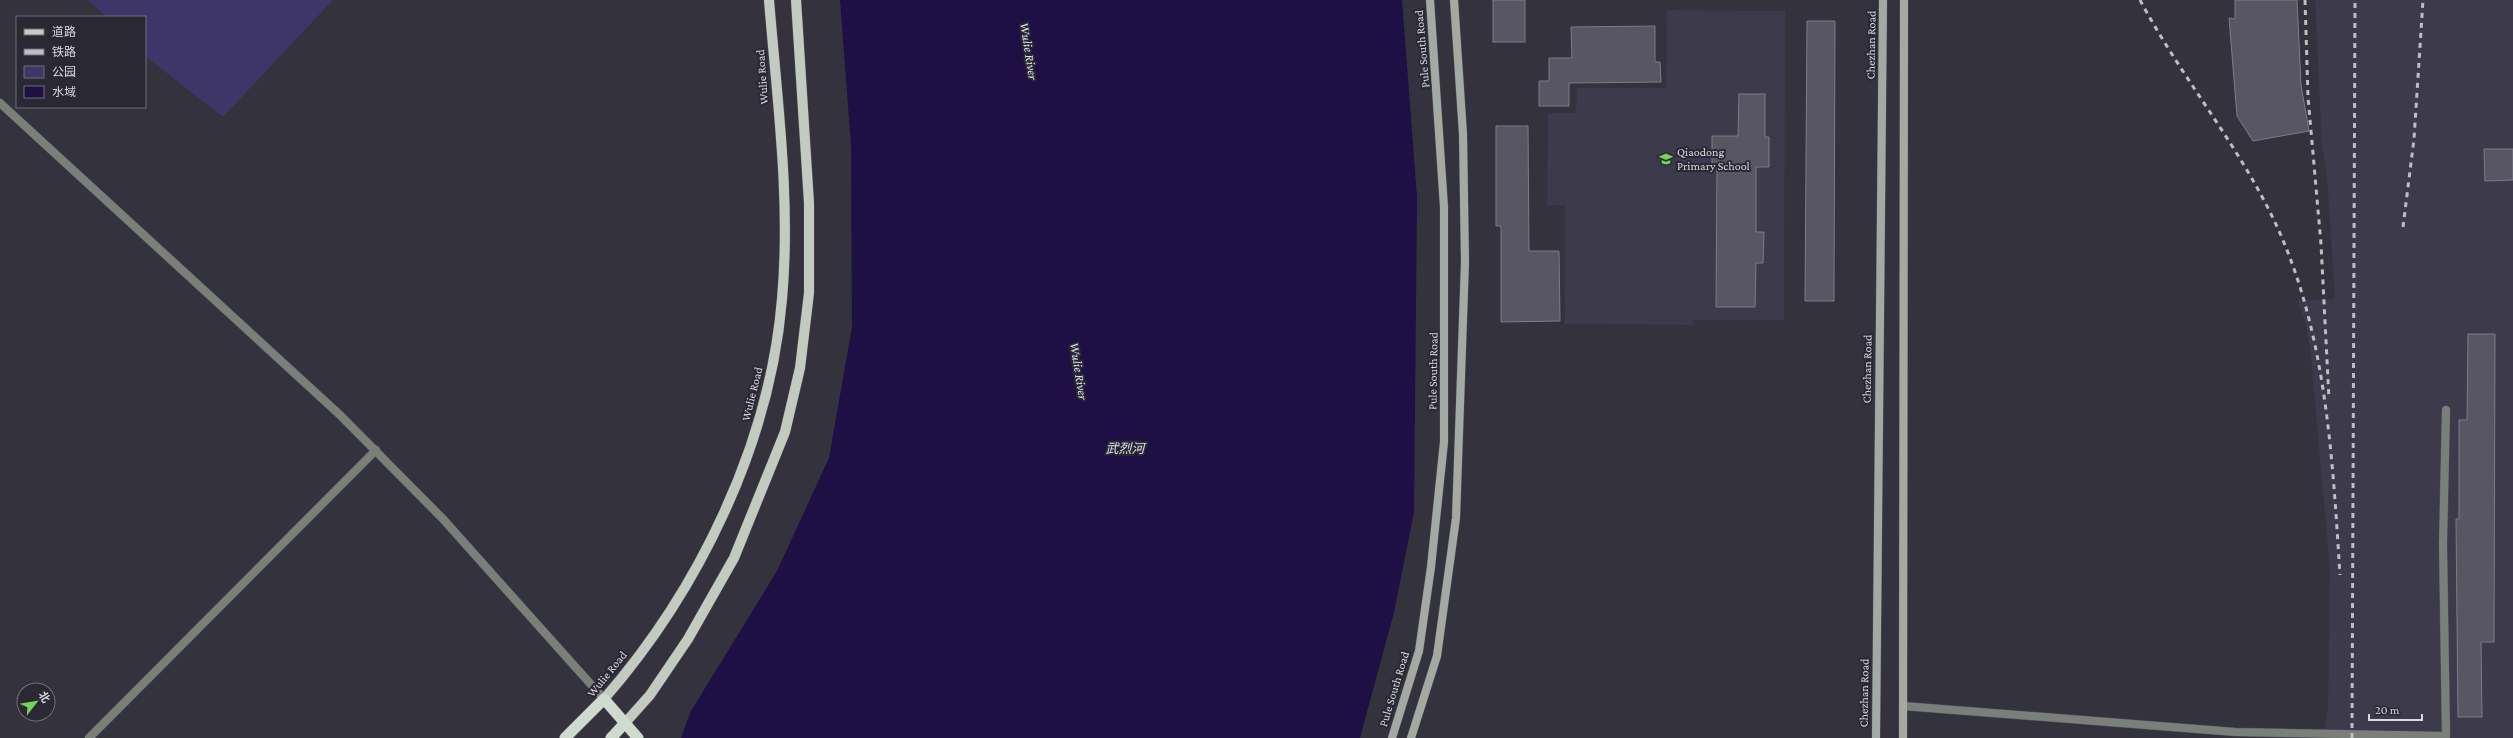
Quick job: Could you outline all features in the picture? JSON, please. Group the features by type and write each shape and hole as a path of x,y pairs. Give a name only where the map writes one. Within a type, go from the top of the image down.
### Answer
{"highway":[{"path":"604,699 638,738"},
{"name":"Wulie Road","path":"565,738 604,699"},
{"path":"611,738 625,723"}],"main road":[{"name":"Wulie Road","path":"604,699 627,672 658,628 710,542 755,438 772,371 782,299 785,208 769,0"},
{"path":"625,723 650,695 688,639 734,558 785,432 800,368 809,293 809,203 796,0"},
{"name":"Pule South Road","path":"1392,738 1419,651 1431,567 1444,442 1444,207 1437,70 1430,0"},
{"path":"1411,738 1437,656 1456,518 1463,369 1465,262 1463,134 1454,0"},
{"name":"Chezhan Road","path":"1876,738 1883,0"},
{"path":"1904,0 1904,738"}],"street":[{"path":"0,103 340,415 376,450 443,519 604,699"},
{"path":"1904,706 2235,732 2446,736 2443,544 2446,410"},
{"path":"90,738 376,450"}],"shaded area":[{"path":"2315,0 2513,0 2513,738 2323,738 2328,707 2330,569 2310,347 2305,321 2297,300 2335,299 2327,176 2322,147"},
{"name":"Qiaodong Primary School","path":"1667,10 1785,11 1784,320 1693,320 1693,325 1565,324 1565,205 1547,205 1548,113 1576,113 1577,88 1666,88"}],"green space":[{"path":"88,0 333,0 223,117 146,57 146,16 105,16"}],"water":[{"name":"武烈河","path":"840,0 1402,0 1417,197 1414,512 1394,612 1360,738 681,738 691,711 777,571 829,458 852,327 851,145"}],"building":[{"path":"1493,0 1525,0 1525,42 1493,42"},
{"path":"2235,0 2297,0 2301,85 2309,131 2253,141 2237,116 2229,18 2235,19"},
{"path":"1807,21 1835,21 1834,301 1805,301"},
{"path":"1655,26 1655,62 1660,62 1661,82 1569,83 1569,106 1539,106 1539,81 1549,81 1549,58 1572,58 1571,27"},
{"path":"1739,94 1765,94 1765,137 1769,137 1769,167 1756,167 1756,232 1764,232 1763,263 1756,263 1755,307 1716,307 1717,166 1712,167 1712,136 1738,136"},
{"path":"1496,126 1528,126 1529,251 1559,251 1560,321 1501,322 1501,226 1496,226"},
{"path":"2484,149 2513,149 2513,180 2485,181"},
{"path":"2468,334 2495,334 2494,642 2481,642 2482,717 2458,717 2456,519 2459,519 2459,420 2467,420"}],"railway":[{"path":"2140,0 2171,53 2239,157 2269,210 2288,253 2303,297 2323,388 2334,482 2340,575"},
{"path":"2305,0 2308,97 2321,244 2329,399"},
{"path":"2352,738 2355,0"},
{"path":"2403,227 2414,139 2423,0"}],"place":[{"name":"Qiaodong Primary School","path":"1666,159"}],"water label":[{"name":"Wulie River","path":"1029,51"},
{"name":"Wulie River","path":"1079,371"}]}
